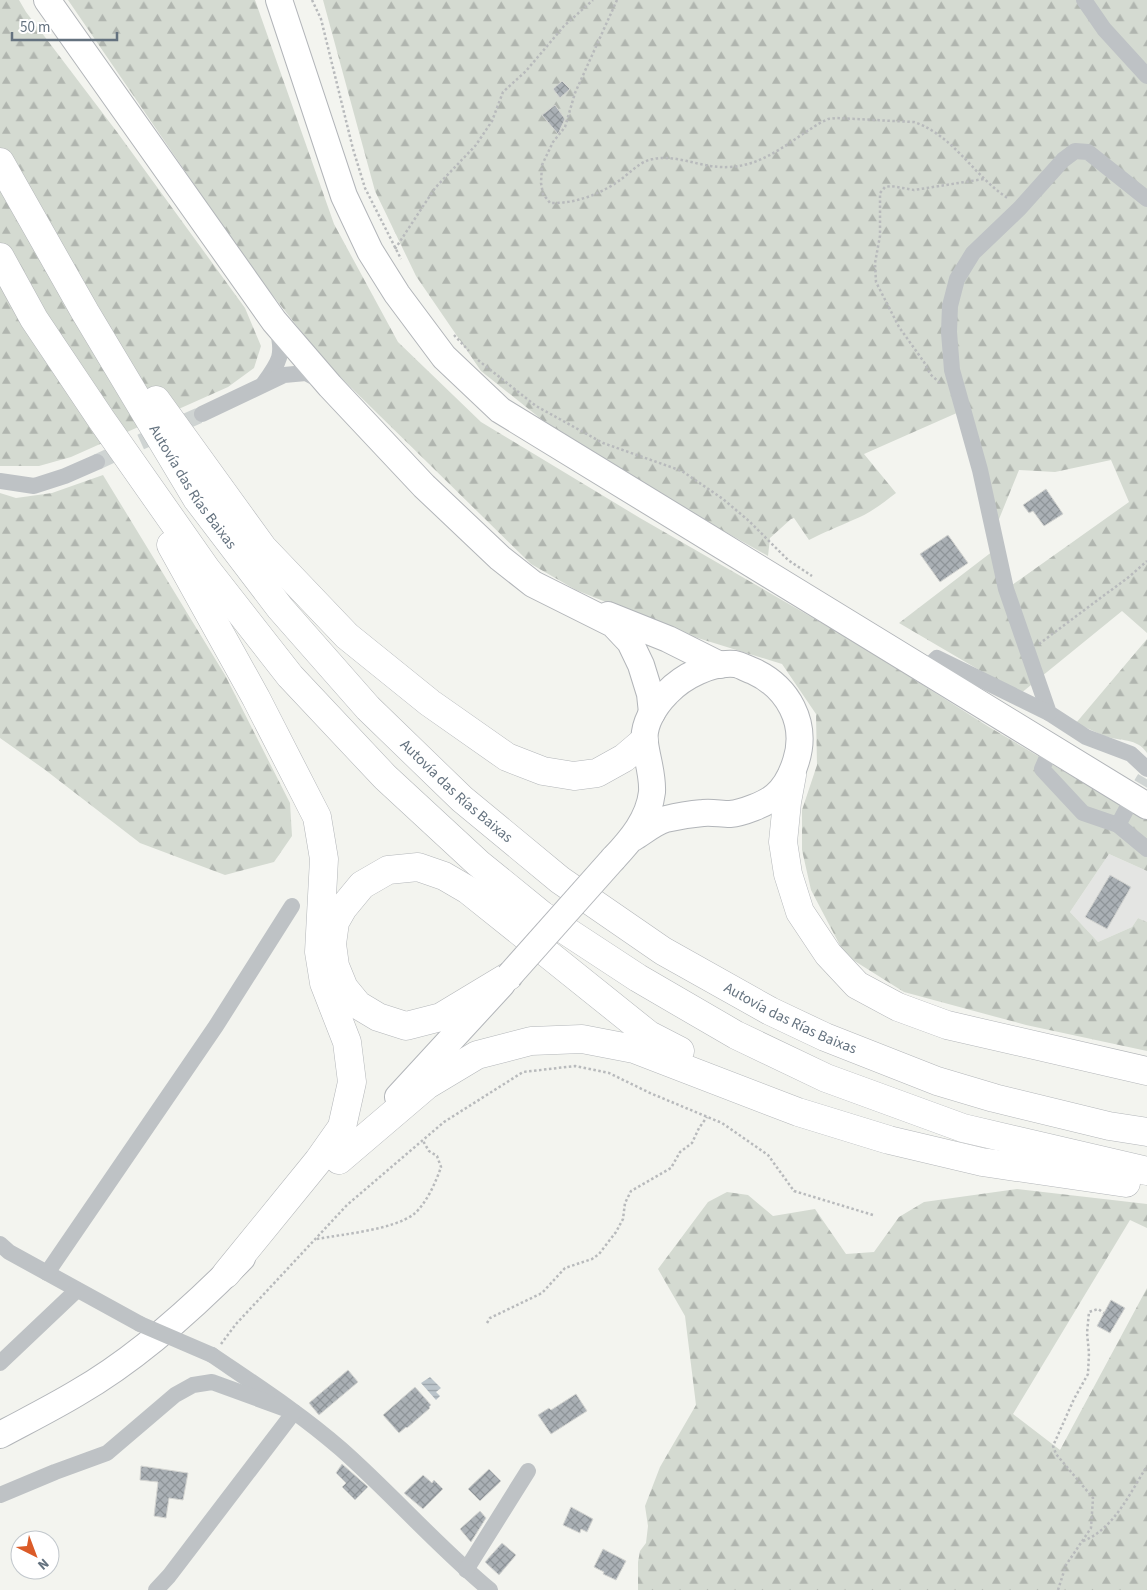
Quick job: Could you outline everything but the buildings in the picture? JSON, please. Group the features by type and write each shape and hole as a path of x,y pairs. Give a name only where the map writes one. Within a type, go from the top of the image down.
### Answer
{"highway":[{"path":"0,141 66,254 153,395 263,548 347,636 430,703 507,757 543,771 574,776 598,773 624,758 644,741"},
{"name":"Autovía das Rías Baixas","path":"0,162 85,312 197,499 280,608 368,708 462,799 560,880 663,951 770,1011 825,1037 937,1081 1003,1101 1109,1126 1147,1132"},
{"path":"0,257 34,319 101,419 208,570 290,676 385,777 478,863 542,915 638,978 736,1035 826,1078 963,1128 1147,1171"},
{"path":"101,419 256,698 317,817 324,859 319,952 324,983 347,1042 352,1082 342,1126 318,1161 226,1274"},
{"path":"792,775 783,842 788,874 800,912 828,954 857,985 898,1007 947,1025 1147,1071"},
{"path":"509,976 441,1017 406,1026 378,1017 358,1005 344,988 335,966 332,944 336,922 343,908 362,885 388,870 418,867 444,876 468,890 649,1035 798,1112"},
{"path":"339,1160 427,1085 476,1055 531,1041 582,1039 634,1049 798,1112 889,1140 982,1162 1147,1186"}],"main road":[{"path":"47,0 274,321 330,386 424,486 500,558 533,584 613,624 630,642 641,665 650,694 652,713"},
{"path":"266,0 271,16 310,97"},
{"path":"279,0 344,196 370,251 397,294 444,357 500,410 1051,748 1137,808"},
{"path":"582,607 614,617 668,639 720,665"},
{"path":"0,1435 78,1393 178,1320 339,1160 434,1060 633,838 646,814 652,792 652,776 644,741 646,728 652,713 667,693 690,674 720,665 736,664 765,677 786,696 799,721 799,750 792,775 775,796 756,806 732,814 704,813 664,819 633,838"}],"street":[{"path":"1084,0 1104,29 1147,76"},
{"path":"1049,713 1006,589 980,470 952,370 949,332 950,306 957,278 973,253 1020,208 1063,160 1075,151 1088,152 1147,198"},
{"path":"274,321 282,346 281,370"},
{"path":"202,414 262,385 281,370 300,361 302,353"},
{"path":"281,370 306,372 330,386"},
{"path":"0,481 34,486 65,476 97,462"},
{"path":"925,670 937,658 1049,713 1086,736 1131,754 1146,773"},
{"path":"1051,748 1042,769 1083,813 1118,825 1147,849"},
{"path":"1118,825 1137,808"},
{"path":"47,1273 216,1026 292,906"},
{"path":"0,1244 9,1252 140,1324 212,1355 294,1412 341,1449 466,1570 490,1590"},
{"path":"0,1364 77,1290"},
{"path":"0,1495 107,1453 175,1395 193,1385 212,1382 294,1412"},
{"path":"156,1590 169,1576 294,1412"},
{"path":"466,1570 528,1471"}],"path":[{"path":"312,0 321,19 365,188 404,265"},
{"path":"395,250 435,188 476,145 492,121 503,92 526,71 551,40 592,0"},
{"path":"617,0 575,93 566,127 553,142 542,164 541,183 543,194 550,203 571,200 608,188 643,162 651,159 668,158 722,168 744,166 772,155 820,123 836,118 914,122 924,125 960,152 984,179 1020,208"},
{"path":"959,395 930,374 899,326 876,282 874,263 880,236 880,193 885,187 891,186 914,190 984,179"},
{"path":"450,330 474,356 536,406 603,443 682,470 723,499 749,521 788,560 813,576"},
{"path":"1028,652 1130,576 1147,561"},
{"path":"212,1355 236,1324 347,1205 444,1122 523,1072 575,1066 609,1073 650,1093 722,1123 768,1154 794,1191 874,1215"},
{"path":"487,1323 490,1318 542,1293 565,1268 592,1259 599,1254 623,1220 625,1203 631,1191 671,1168 680,1152 692,1143 707,1117"},
{"path":"315,1239 391,1225 414,1214 434,1188 441,1168 437,1156 429,1152 422,1140"},
{"path":"1058,1590 1066,1565 1091,1528 1093,1498 1056,1454 1053,1446 1074,1399 1088,1374 1089,1353 1087,1333 1089,1312 1098,1309 1104,1313"},
{"path":"1082,1541 1096,1536 1121,1509 1147,1466"}],"shaded area":[{"path":"1109,854 1147,871 1147,922 1138,918 1132,927 1098,942 1070,912"},
{"path":"430,1377 441,1388 436,1392 440,1396 436,1400 421,1383"}],"green space":[{"path":"0,0 19,0 245,308 261,346 254,368 228,387 71,457 39,466 0,466"},
{"path":"68,0 255,0 334,224 398,342 481,422 640,518 860,645 989,727 1147,818 1147,871 1109,854 1070,912 1098,942 1132,927 1138,918 1147,922 1147,1051 1026,1025 904,992 845,955 811,890 802,850 802,810 817,765 816,714 782,664 688,635 576,590 531,564 326,363 252,269"},
{"path":"323,0 1147,0 1147,633 1122,611 1020,694 899,623 993,551 1012,585 1129,502 1111,460 1055,472 1019,470 997,524 959,412 864,454 896,493 886,501 865,515 809,540 794,518 791,519 770,538 768,556 674,503 546,423 481,371 416,276 375,191"},
{"path":"103,475 225,675 290,803 292,836 274,862 225,875 140,843 44,769 0,738 0,493 16,498 52,493"},
{"path":"1147,639 1147,753 1133,742 1104,736 1076,723"},
{"path":"1017,1189 1147,1204 1147,1228 1130,1220 1013,1414 1060,1450 1147,1288 1147,1590 638,1590 638,1562 640,1551 646,1543 648,1526 645,1506 660,1467 696,1405 685,1316 658,1269 708,1202 727,1192 748,1195 773,1216 815,1209 846,1254 874,1252 899,1217 924,1202"}],"tunnel":[{"path":"97,462 202,414"},
{"path":"1129,805 1145,778"}]}
